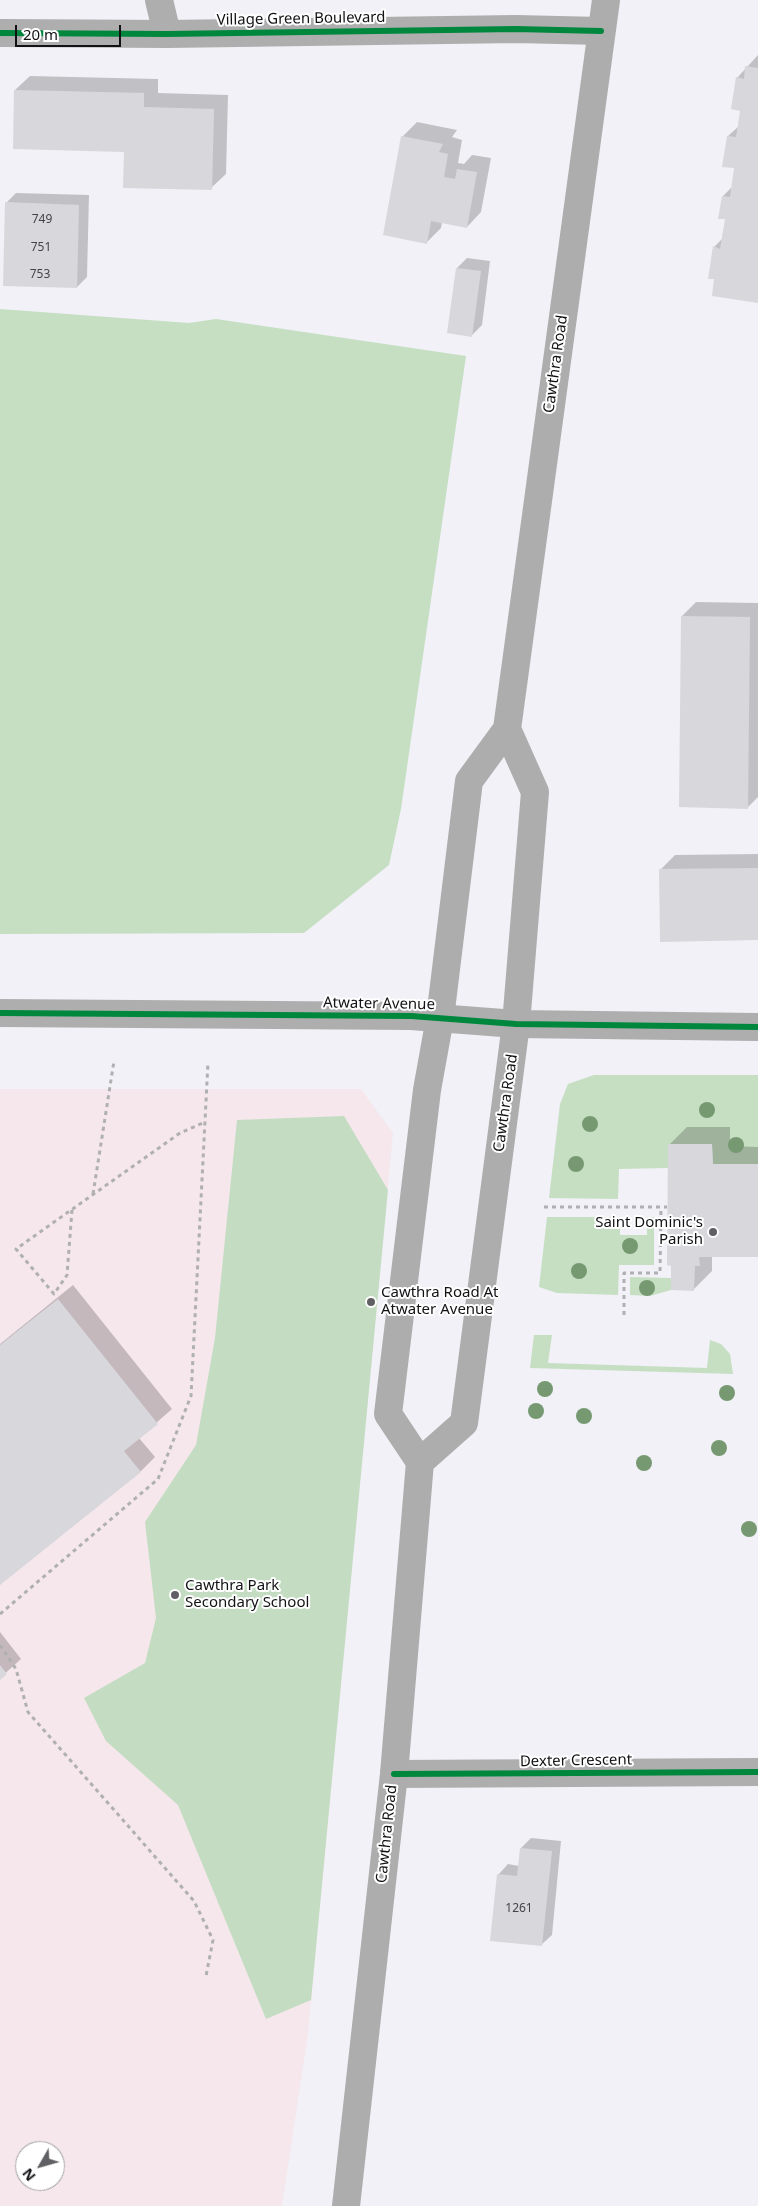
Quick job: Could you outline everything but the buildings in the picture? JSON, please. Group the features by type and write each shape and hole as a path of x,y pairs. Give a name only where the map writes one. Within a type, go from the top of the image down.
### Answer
{"main road":[{"name":"Cawthra Road","path":"346,2206 394,1774 420,1462 388,1414 427,1090 440,1018 469,782 507,729 606,0"},
{"name":"Cawthra Road","path":"420,1462 464,1423 516,1024 535,792 507,729"}],"street":[{"path":"159,0 167,34"},
{"name":"Village Green Boulevard","path":"0,34 167,34 516,29 602,31"},
{"name":"Atwater Avenue","path":"0,1013 440,1018 516,1024 758,1027"},
{"name":"Dexter Crescent","path":"394,1774 758,1772"}],"path":[{"path":"93,1195 114,1061"},
{"path":"0,1614 158,1479 191,1396 208,1062"},
{"path":"72,1210 66,1275 54,1294 16,1249 180,1133 205,1122"},
{"path":"544,1207 668,1207"},
{"path":"624,1315 624,1272 660,1273 661,1207"},
{"path":"0,1645 16,1669 28,1712 194,1901 213,1940 206,1976"}],"shaded area":[{"name":"Cawthra Park Secondary School","path":"0,1089 361,1089 393,1133 308,2034 282,2206 0,2206"}],"green space":[{"path":"0,309 189,323 216,319 466,356 401,809 389,865 304,933 0,934"},
{"path":"594,1075 758,1075 758,1164 713,1164 712,1144 668,1144 668,1168 619,1169 618,1199 549,1198 560,1104 568,1084"},
{"path":"344,1116 388,1190 311,2000 266,2019 178,1805 106,1741 84,1698 145,1663 156,1618 145,1522 196,1445 215,1338 237,1120"},
{"path":"547,1217 620,1217 620,1235 647,1235 647,1217 654,1217 654,1265 619,1265 618,1295 557,1293 539,1287"},
{"path":"630,1277 671,1278 671,1290 650,1296 630,1295"},
{"path":"534,1335 552,1335 548,1363 707,1368 710,1340 721,1344 730,1354 733,1374 530,1368"}],"cycle path":[{"path":"0,33 167,34 516,29 601,31"},
{"path":"0,1013 411,1016 516,1024 758,1027"},
{"path":"394,1774 758,1772"}],"place":[{"name":"Saint Dominic's Parish","path":"713,1232"},
{"name":"Cawthra Road At Atwater Avenue","path":"371,1302"},
{"name":"Cawthra Park Secondary School","path":"175,1595"}]}
